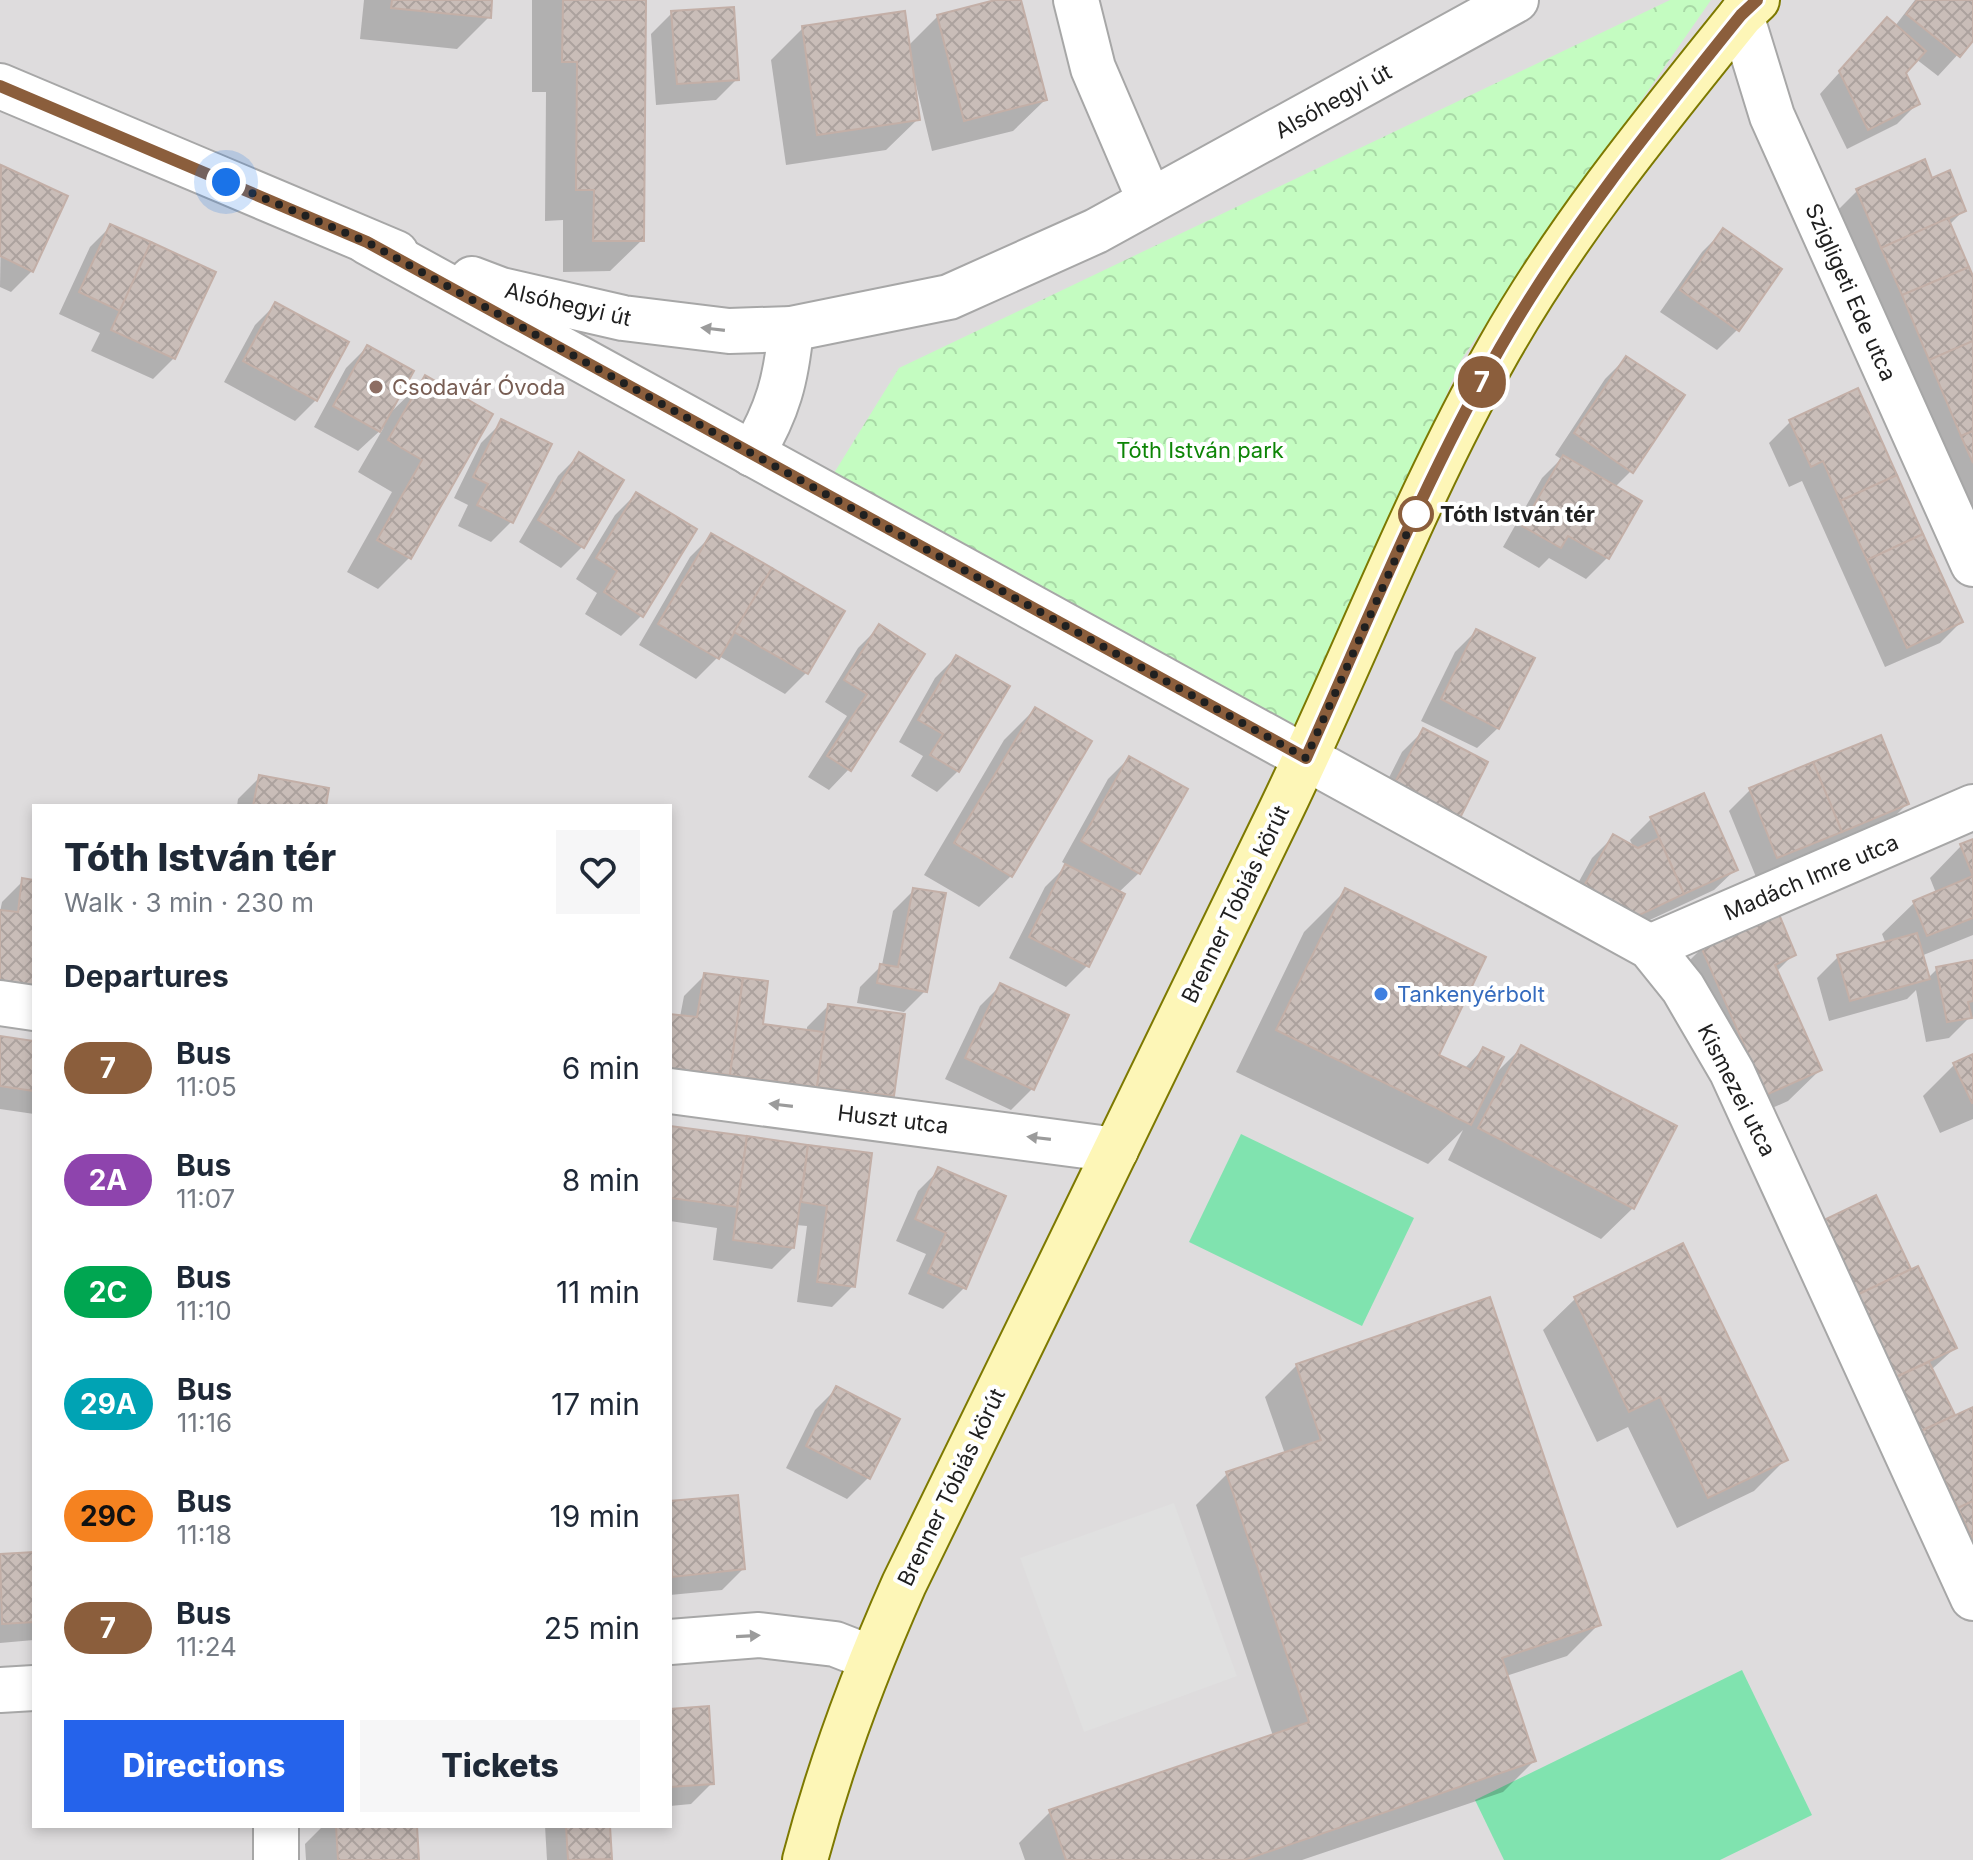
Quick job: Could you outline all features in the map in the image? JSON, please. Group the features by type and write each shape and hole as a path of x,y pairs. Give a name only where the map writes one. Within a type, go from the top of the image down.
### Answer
{"street":[{"path":"1076,0 1093,68 1150,201"},
{"name":"Alsóhegyi út","path":"0,86 367,242 501,290 623,318 729,331 791,329 949,297 1096,231 1516,0"},
{"name":"Szigligeti Ede utca","path":"1749,8 1772,116 1973,564"},
{"name":"Brenner Tóbiás körút","path":"805,1860 839,1743 871,1658 904,1584 1306,758 1435,471 1500,347 1568,240 1648,130 1749,8"},
{"name":"Kismezei utca","path":"367,242 1650,947 1683,988 1732,1072 1973,1598"},
{"path":"752,454 772,420 787,366 791,329"},
{"name":"Madách Imre utca","path":"1650,947 1973,807"},
{"path":"0,1003 32,1008"},
{"name":"Huszt utca","path":"672,1091 1116,1150"},
{"path":"672,1642 759,1635 835,1644 871,1658"},
{"path":"0,1690 32,1688"},
{"path":"276,1828 276,1860"}],"shaded area":[{"path":"0,0 1973,0 1973,1860 0,1860"},
{"path":"1174,1503 1237,1676 1084,1732 1020,1558"}],"green space":[{"name":"Tóth István park","path":"1670,0 1711,0 1461,360 1304,732 826,486 899,368"},
{"path":"1241,1134 1414,1218 1362,1326 1189,1242"},
{"path":"1742,1670 1812,1815 1720,1860 1504,1860 1475,1800"}],"building":[{"path":"392,0 492,0 491,18 391,8"},
{"path":"563,0 646,0 644,241 593,241 594,190 576,190 577,62 562,62"},
{"path":"995,0 1021,0 1047,100 964,121 937,15"},
{"path":"1917,0 1973,0 1973,41 1960,57 1906,14"},
{"path":"734,7 739,80 677,84 671,11"},
{"path":"905,11 920,120 817,135 802,26"},
{"path":"1887,17 1926,51 1906,73 1920,104 1868,130 1839,71"},
{"path":"1925,159 1932,178 1950,170 1966,211 1881,248 1856,189"},
{"path":"1,165 68,196 33,272 0,256"},
{"path":"1948,218 1969,267 1902,295 1881,248"},
{"path":"110,224 151,242 120,311 79,292"},
{"path":"1723,228 1782,269 1739,331 1680,290"},
{"path":"151,242 216,272 175,359 111,330"},
{"path":"1969,267 1973,276 1973,341 1929,360 1902,295"},
{"path":"275,302 349,342 317,401 243,361"},
{"path":"1973,341 1973,431 1961,436 1929,360"},
{"path":"367,345 414,371 380,432 333,406"},
{"path":"1626,356 1685,395 1633,473 1574,433"},
{"path":"425,375 493,414 411,559 377,540 422,460 388,440"},
{"path":"1858,388 1897,475 1840,501 1823,461 1811,467 1789,420"},
{"path":"501,419 552,444 513,523 477,505 488,484 473,477"},
{"path":"1973,431 1973,463 1961,436"},
{"path":"579,452 624,480 584,548 538,520"},
{"path":"1563,455 1642,501 1609,559 1568,536 1561,548 1522,526"},
{"path":"1897,475 1923,534 1867,560 1840,501"},
{"path":"636,492 697,529 643,617 604,592 617,571 596,558"},
{"path":"711,533 772,568 719,659 658,624"},
{"path":"1923,534 1963,622 1907,648 1867,560"},
{"path":"772,568 845,611 808,674 734,632"},
{"path":"879,624 925,654 851,771 827,756 867,694 844,680"},
{"path":"1476,629 1535,658 1499,729 1441,699"},
{"path":"956,655 1010,686 959,772 930,755 943,734 918,720"},
{"path":"1035,707 1092,741 1012,877 954,843"},
{"path":"1423,728 1488,762 1456,826 1390,792"},
{"path":"1881,735 1909,804 1842,832 1813,762"},
{"path":"1129,756 1188,789 1140,874 1081,841"},
{"path":"1813,762 1842,832 1777,858 1749,788"},
{"path":"259,775 329,788 326,804 253,804"},
{"path":"1704,793 1738,870 1684,894 1650,817"},
{"path":"1613,834 1638,848 1659,838 1684,894 1631,919 1581,891"},
{"path":"1973,839 1973,876 1960,844"},
{"path":"1065,864 1125,894 1089,967 1029,937"},
{"path":"1973,876 1973,918 1927,936 1913,901"},
{"path":"22,878 32,880 32,987 0,982 0,910 18,912"},
{"path":"913,888 946,893 927,992 877,983 880,964 898,967"},
{"name":"Tankenyérbolt","path":"1345,888 1486,957 1439,1055 1471,1070 1483,1047 1504,1057 1471,1125 1276,1030"},
{"path":"1778,912 1796,955 1775,965 1822,1070 1766,1095 1701,947"},
{"path":"1917,933 1930,979 1850,1001 1837,955"},
{"path":"1973,960 1973,1001 1968,1002 1972,1018 1947,1022 1936,967"},
{"path":"704,973 743,978 730,1075 672,1068 672,1014 697,1017"},
{"path":"743,978 768,981 763,1024 824,1032 817,1087 730,1075"},
{"path":"1000,983 1069,1015 1034,1090 965,1058"},
{"path":"828,1004 905,1014 894,1096 817,1087"},
{"path":"0,1036 32,1041 32,1091 0,1086"},
{"path":"1521,1045 1677,1126 1634,1209 1478,1128"},
{"path":"1973,1054 1973,1103 1972,1103 1953,1063"},
{"path":"672,1126 747,1136 737,1207 672,1198"},
{"path":"747,1136 808,1145 794,1248 733,1240"},
{"path":"808,1145 872,1153 855,1287 817,1282 827,1206 801,1202"},
{"path":"938,1167 1006,1196 966,1289 928,1273 946,1233 915,1219"},
{"path":"1876,1195 1911,1269 1857,1295 1822,1221"},
{"path":"1683,1243 1788,1460 1708,1498 1660,1397 1629,1412 1574,1297"},
{"path":"1918,1266 1957,1348 1896,1377 1857,1295"},
{"path":"1490,1297 1601,1625 1502,1658 1536,1761 1244,1860 1066,1860 1049,1810 1309,1722 1226,1472 1321,1440 1296,1364"},
{"path":"1929,1362 1955,1415 1921,1431 1896,1377"},
{"path":"836,1386 900,1419 870,1479 806,1446"},
{"path":"1973,1407 1973,1501 1958,1508 1921,1431"},
{"path":"738,1495 745,1569 672,1577 672,1501"},
{"path":"1973,1501 1973,1540 1958,1508"},
{"path":"32,1552 32,1622 2,1624 0,1554"},
{"path":"709,1706 714,1784 672,1787 672,1709"},
{"path":"336,1828 417,1828 419,1860 338,1860"},
{"path":"566,1828 610,1828 612,1859 568,1860"}],"bus line":[{"name":"7","path":"0,86 367,242 1306,758 1435,471 1500,347 1568,240 1648,130 1741,15 1757,0"}],"place":[{"name":"Csodavár Óvoda","path":"376,387"},
{"name":"Tóth István tér","path":"1416,514"},
{"name":"Tankenyérbolt","path":"1381,994"}],"route":[{"path":"226,182 367,242 1306,758 1422,500 1416,514"}]}
